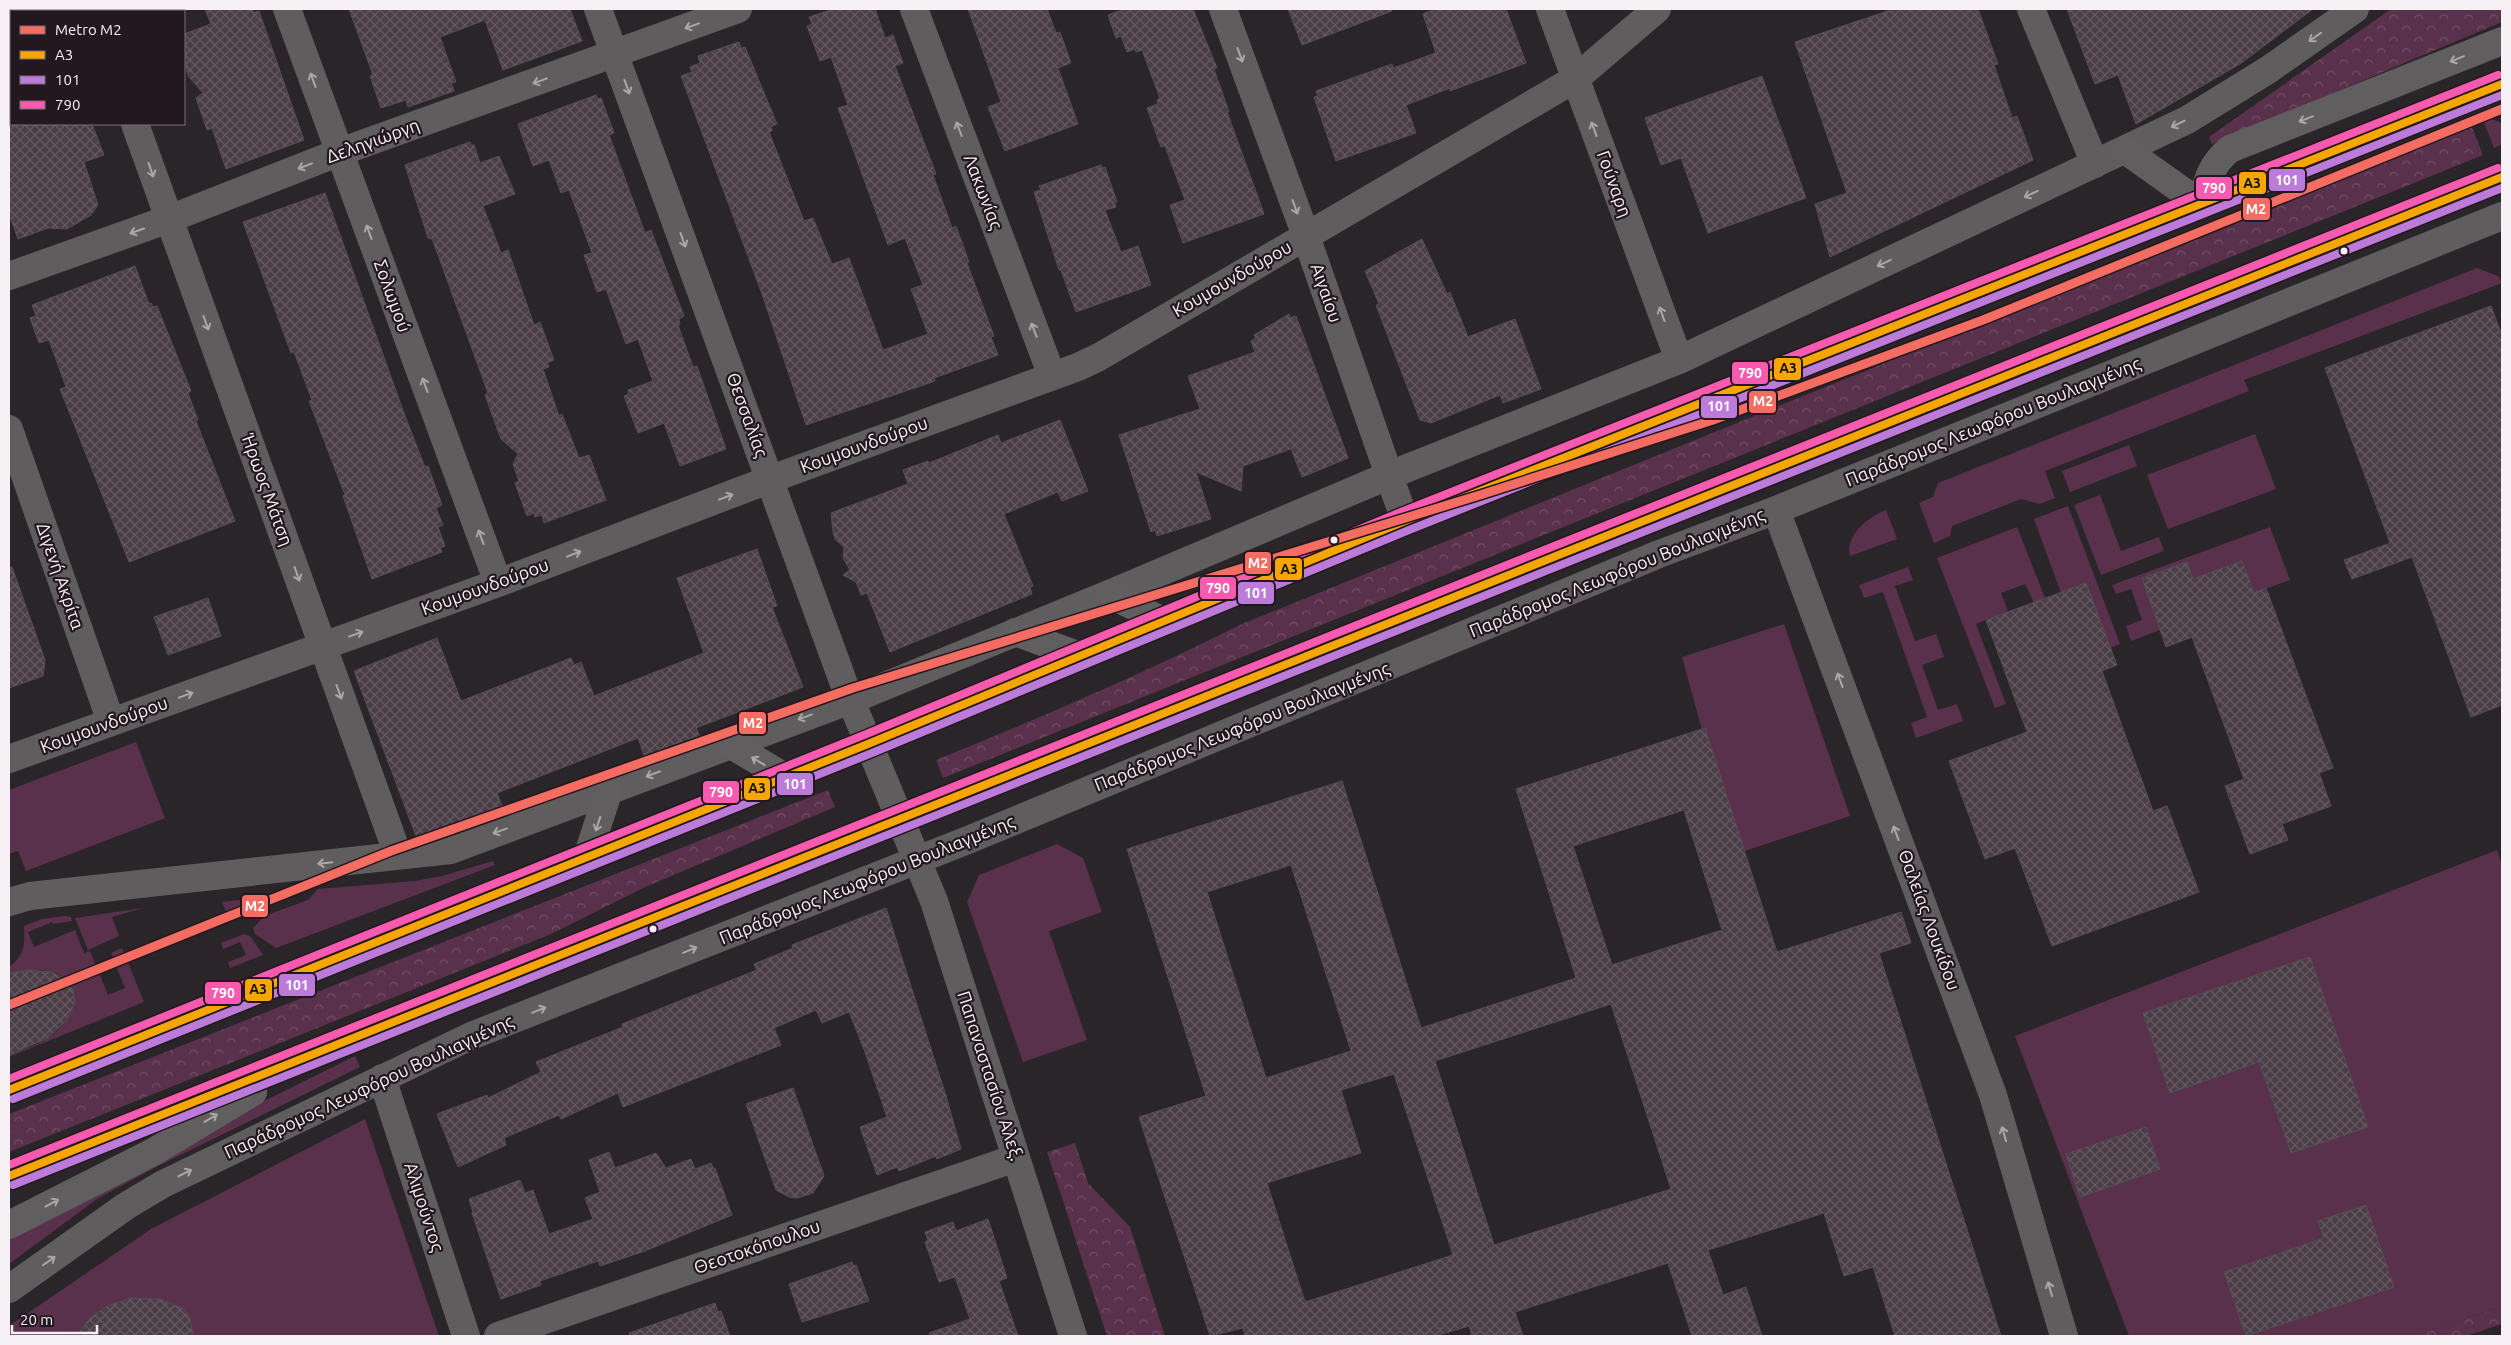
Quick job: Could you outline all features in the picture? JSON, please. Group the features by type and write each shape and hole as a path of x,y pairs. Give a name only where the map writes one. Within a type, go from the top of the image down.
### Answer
{"main road":[{"path":"2201,204 2210,170 2220,156 2230,149 2502,40"},
{"path":"9,1090 868,744 1406,521 2502,84"},
{"path":"2125,150 2201,204"},
{"path":"9,1176 2502,177"},
{"path":"1109,594 1163,621"},
{"path":"1015,632 1080,656"},
{"path":"731,745 785,777"},
{"path":"587,857 609,790"},
{"path":"9,1225 155,1151 327,1048"}],"street":[{"name":"Σολωμού","path":"286,9 498,583"},
{"name":"Θεσσαλίας","path":"598,9 850,700 899,819"},
{"name":"Δεληγιώργη","path":"9,276 169,220 340,152 738,9"},
{"name":"Λακωνίας","path":"914,9 1052,376"},
{"name":"Αιγαίου","path":"1223,9 1306,236 1406,521"},
{"name":"Γούναρη","path":"1550,9 1679,360"},
{"name":"Κουμουνδούρου","path":"9,759 498,583 1099,357 1576,79 1657,9"},
{"path":"2031,9 2095,164"},
{"path":"9,902 30,896 451,850 850,700 1390,476 1679,360 2187,120 2226,97 2355,9"},
{"name":"Ήρωος Μάτση","path":"135,125 398,855"},
{"name":"Παράδρομος Λεωφόρου Βουλιαγμένης","path":"9,1289 126,1206 163,1184 471,1036 917,861 1659,554 1776,510 2502,216"},
{"name":"Διγενή Ακρίτα","path":"9,429 111,722"},
{"name":"Θαλείας Λουκίδου","path":"1776,510 1993,1095 2064,1336"},
{"name":"Παπαναστασίου Αλεξ.","path":"899,819 934,901 1073,1336"},
{"name":"Αλιμούντος","path":"382,1078 466,1336"},
{"name":"Θεοτοκόπουλου","path":"498,1336 1016,1158"}],"green space":[{"path":"2391,9 2502,9 2502,22 2212,144 2209,137"},
{"path":"2489,118 2502,123 2502,144 2494,148 2483,120"},
{"path":"2471,125 2483,155 943,778 936,760 1090,695 1242,624"},
{"path":"2477,268 2498,276 2502,283 2244,380 2249,391 2045,471 2055,498 2040,504 2021,499 1952,526 1950,536 1934,543 1919,503 1933,497 1938,483"},
{"path":"2255,434 2276,489 2168,529 2147,475"},
{"path":"2129,445 2137,466 2070,492 2062,471"},
{"path":"2100,495 2121,551 2159,537 2164,551 2101,575 2074,505"},
{"path":"2068,506 2120,644 2110,648 2061,593 2034,519"},
{"path":"1886,510 1897,539 1850,556 1849,548 1851,541 1860,527 1872,517"},
{"path":"2017,527 2045,598 2034,603 2025,584 2001,593 2008,611 1976,624 2006,704 1995,708 1937,558"},
{"path":"2270,527 2290,580 2254,593 2242,561 2193,579 2186,562 2142,578 2160,630 2131,641 2126,626 2142,620 2131,589 2116,594 2112,585"},
{"path":"1908,567 1913,580 1895,586 1915,641 1936,634 1944,657 1922,665 1938,710 1957,704 1963,721 1916,738 1911,723 1927,717 1883,592 1864,598 1859,585"},
{"path":"1784,624 1850,816 1736,854 1682,657"},
{"path":"136,742 165,818 26,871 18,851 9,854 9,790"},
{"path":"828,790 835,807 645,887 551,934 9,1152 9,1114"},
{"path":"1057,844 1083,858 1102,912 1049,931 1087,1040 1023,1062 967,902 979,875"},
{"path":"2497,850 2502,865 2502,1306 2415,1336 2129,1336 2015,1036"},
{"path":"493,861 495,865 276,948 255,934 253,928 264,916 308,900 318,889 415,881 442,876"},
{"path":"298,893 214,926 211,918 226,912 222,902"},
{"path":"143,908 112,917 119,936 88,950 75,918"},
{"path":"71,917 72,921 53,924 52,922 28,932 34,947 75,930 84,953 90,951 108,995 125,988 111,953 122,948 144,1002 9,1057 9,1055 44,1041 57,1031 64,1023 74,1003 74,993 71,984 63,977 40,970 9,973 9,967 18,958 23,949 24,926 42,919"},
{"path":"244,934 250,936 263,955 230,968 228,962 246,955 240,942 223,949 221,943"},
{"path":"355,1056 360,1067 160,1165 97,1199 9,1264 9,1232 139,1163"},
{"path":"365,1119 439,1336 9,1336 9,1326 151,1229"},
{"path":"1075,1143 1088,1183 1130,1227 1165,1336 1107,1336 1047,1152"},
{"path":"2502,1306 2502,1324 2466,1336 2415,1336"}],"building":[{"path":"205,9 252,9 254,13 259,11 304,140 226,169 212,128 207,130 196,98 203,93 189,77 185,66 185,34 211,24"},
{"path":"349,9 570,9 582,41 503,70 485,20 440,37 456,82 451,83 454,91 408,107 406,100 381,108 370,76 373,75"},
{"path":"834,9 875,9 885,38 893,35 903,63 895,66 936,174 933,175 952,228 956,226 969,262 967,263 994,336 991,337 998,355 934,378 935,381 806,425 762,294 681,76 692,72 690,67 700,63 698,56 739,42 741,48 745,47 777,124 771,127 772,131 769,132 804,221 813,218 832,264 849,258 883,350 928,334 911,289 923,285 905,238 888,245 838,108 848,105 831,57 820,61 807,26 812,24 809,17"},
{"path":"968,9 1047,9 1056,33 1060,32 1071,63 1058,68 1078,124 1005,151 988,107 1001,102"},
{"path":"1125,9 1193,9 1217,68 1214,69 1229,112 1227,112 1264,214 1183,243 1170,205 1185,200 1165,146 1161,147 1147,108 1158,104 1157,100 1160,98 1142,50 1136,52 1135,49 1127,52 1121,36 1116,38 1108,15"},
{"path":"1288,9 1391,9 1392,11 1302,45"},
{"path":"1435,9 1506,9 1526,63 1450,91 1450,88 1406,105 1416,133 1336,161 1314,97 1318,96 1316,91 1392,64 1393,68 1436,53 1423,14"},
{"path":"1894,9 1978,9 1998,64 1994,65 2012,118 2017,116 2033,160 1830,257 1815,204 1847,193 1795,42"},
{"path":"2067,9 2313,9 2240,64 2136,124 2118,75 2095,84"},
{"path":"1762,76 1806,198 1708,233 1681,158 1661,165 1645,118"},
{"path":"596,95 598,99 601,98 614,133 609,135 645,233 651,230 684,316 679,319 680,324 678,325 693,367 697,366 726,449 680,466 664,423 638,433 624,396 629,394 628,390 653,381 638,339 626,344 606,289 597,292 584,255 592,253 569,190 561,193 549,160 533,166 518,124"},
{"path":"9,124 92,125 104,155 84,162 98,205 91,215 67,229 48,228 18,239 9,214"},
{"path":"470,142 471,145 474,145 480,163 499,156 515,194 483,206 501,253 508,250 534,325 540,322 554,360 547,363 549,367 543,369 559,416 562,414 579,458 589,455 606,500 544,523 542,515 535,517 534,513 527,516 515,483 519,481 513,464 518,454 501,439 485,395 488,393 432,239 428,238 405,165"},
{"path":"1101,165 1102,168 1105,167 1117,202 1114,202 1116,207 1105,210 1121,252 1138,246 1151,285 1076,312 1061,270 1059,270 1034,192 1041,190 1039,186"},
{"path":"325,193 405,416 425,467 428,466 442,505 436,508 443,525 438,527 445,546 440,548 442,552 372,579 343,496 345,495 309,401 312,400 294,352 291,353 243,222"},
{"path":"1422,239 1447,294 1450,292 1468,337 1515,319 1541,389 1503,403 1500,395 1431,423 1420,420 1376,305 1379,304 1365,271"},
{"path":"135,266 149,304 151,303 153,307 157,306 191,391 188,393 198,420 196,421 235,521 129,562 60,389 66,387 49,340 39,343 30,318 36,316 32,305"},
{"path":"2491,306 2502,336 2502,705 2471,717 2412,557 2352,579 2344,560 2390,543 2325,368"},
{"path":"1289,314 1290,318 1296,316 1348,458 1302,477 1291,449 1243,466 1241,491 1196,472 1211,519 1157,536 1155,530 1151,532 1119,435 1200,409 1188,376 1255,352 1251,341 1256,338 1254,335"},
{"path":"1060,420 1088,491 1062,501 1058,492 1004,514 1033,586 1030,587 1032,594 890,652 867,593 861,595 856,582 843,575 850,570 843,558 844,547 835,539 831,513 908,484 903,470 928,461 929,463 998,435 1001,443"},
{"path":"757,549 777,606 772,607 803,687 696,728 700,737 645,758 638,738 497,793 503,809 439,832 416,836 354,671 437,638 461,701 571,658 574,665 581,662 594,696 704,653 677,578"},
{"path":"2242,561 2254,593 2266,588 2333,768 2319,773 2331,806 2282,824 2288,840 2250,854 2225,786 2244,779 2192,637 2166,647 2142,578 2187,562 2193,579"},
{"path":"12,567 45,660 43,676 9,688 9,568"},
{"path":"2086,583 2117,665 2102,671 2153,811 2167,806 2199,892 2052,946 2015,848 1985,859 1949,761 2027,732 1986,620"},
{"path":"208,598 221,636 168,655 154,617"},
{"path":"1705,728 1777,952 1901,912 1911,943 1879,953 2001,1336 1895,1336 1873,1267 1844,1276 1824,1213 1708,1250 1723,1295 1746,1287 1762,1336 1692,1336 1668,1263 1515,1312 1523,1336 1472,1336 1469,1326 1436,1336 1245,1336 1243,1328 1210,1336 1139,1117 1206,1096 1127,849 1342,781 1421,1028 1576,978 1516,789","holes":["1684,810 1722,930 1612,965 1573,846","1291,865 1351,1051 1266,1078 1207,892","1611,1004 1671,1189 1494,1245 1435,1061","1394,1074 1453,1255 1305,1302 1267,1183 1361,1153 1341,1090"]},
{"path":"886,908 961,1149 937,1159 936,1156 899,1171 897,1167 877,1175 860,1127 887,1117 865,1052 849,1012 822,1023 816,1010 774,1028 781,1045 623,1107 618,1093 561,1119 559,1115 504,1138 506,1145 458,1167 437,1114 487,1095 488,1098 541,1072 536,1062 623,1027 622,1024 757,970 754,964 793,948 792,945"},
{"path":"2310,957 2368,1127 2291,1153 2259,1062 2170,1093 2143,1013"},
{"path":"28,970 51,972 64,978 73,989 75,1003 66,1021 48,1038 9,1055 9,973"},
{"path":"793,1088 824,1176 813,1193 797,1198 789,1197 776,1190 746,1104"},
{"path":"2146,1127 2160,1169 2080,1197 2066,1154"},
{"path":"609,1152 615,1168 656,1153 666,1168 691,1159 695,1169 711,1163 713,1168 715,1168 732,1215 645,1251 600,1266 598,1261 540,1281 541,1285 501,1299 469,1199 520,1180 525,1193 533,1190 549,1234 593,1219 585,1198 600,1192 589,1160"},
{"path":"2366,1205 2394,1287 2246,1336 2224,1272 2324,1238 2318,1221"},
{"path":"988,1219 1007,1278 999,1281 1018,1336 930,1336 929,1333 970,1319 955,1277 939,1282 925,1242 928,1240 925,1232 953,1222 956,1231"},
{"path":"852,1262 854,1266 856,1265 869,1301 802,1322 789,1284"},
{"path":"132,1298 160,1299 184,1309 190,1318 193,1336 77,1336 90,1318 107,1306"},
{"path":"715,1303 718,1312 721,1311 730,1336 630,1336 629,1333"}],"metro line":[{"name":"Μ2","path":"9,1005 391,851 853,688 1480,495 1713,420 1983,320 2502,109"}],"transit line":[{"name":"790","path":"9,1079 864,735 1401,512 2498,75"},
{"name":"Α3","path":"9,1090 868,744 1405,521 2502,84"},
{"name":"101","path":"13,1099 872,753 1409,530 2502,95"},
{"name":"790","path":"9,1165 2498,168"},
{"name":"Α3","path":"9,1176 2502,177"},
{"name":"101","path":"13,1185 2502,188"}]}
